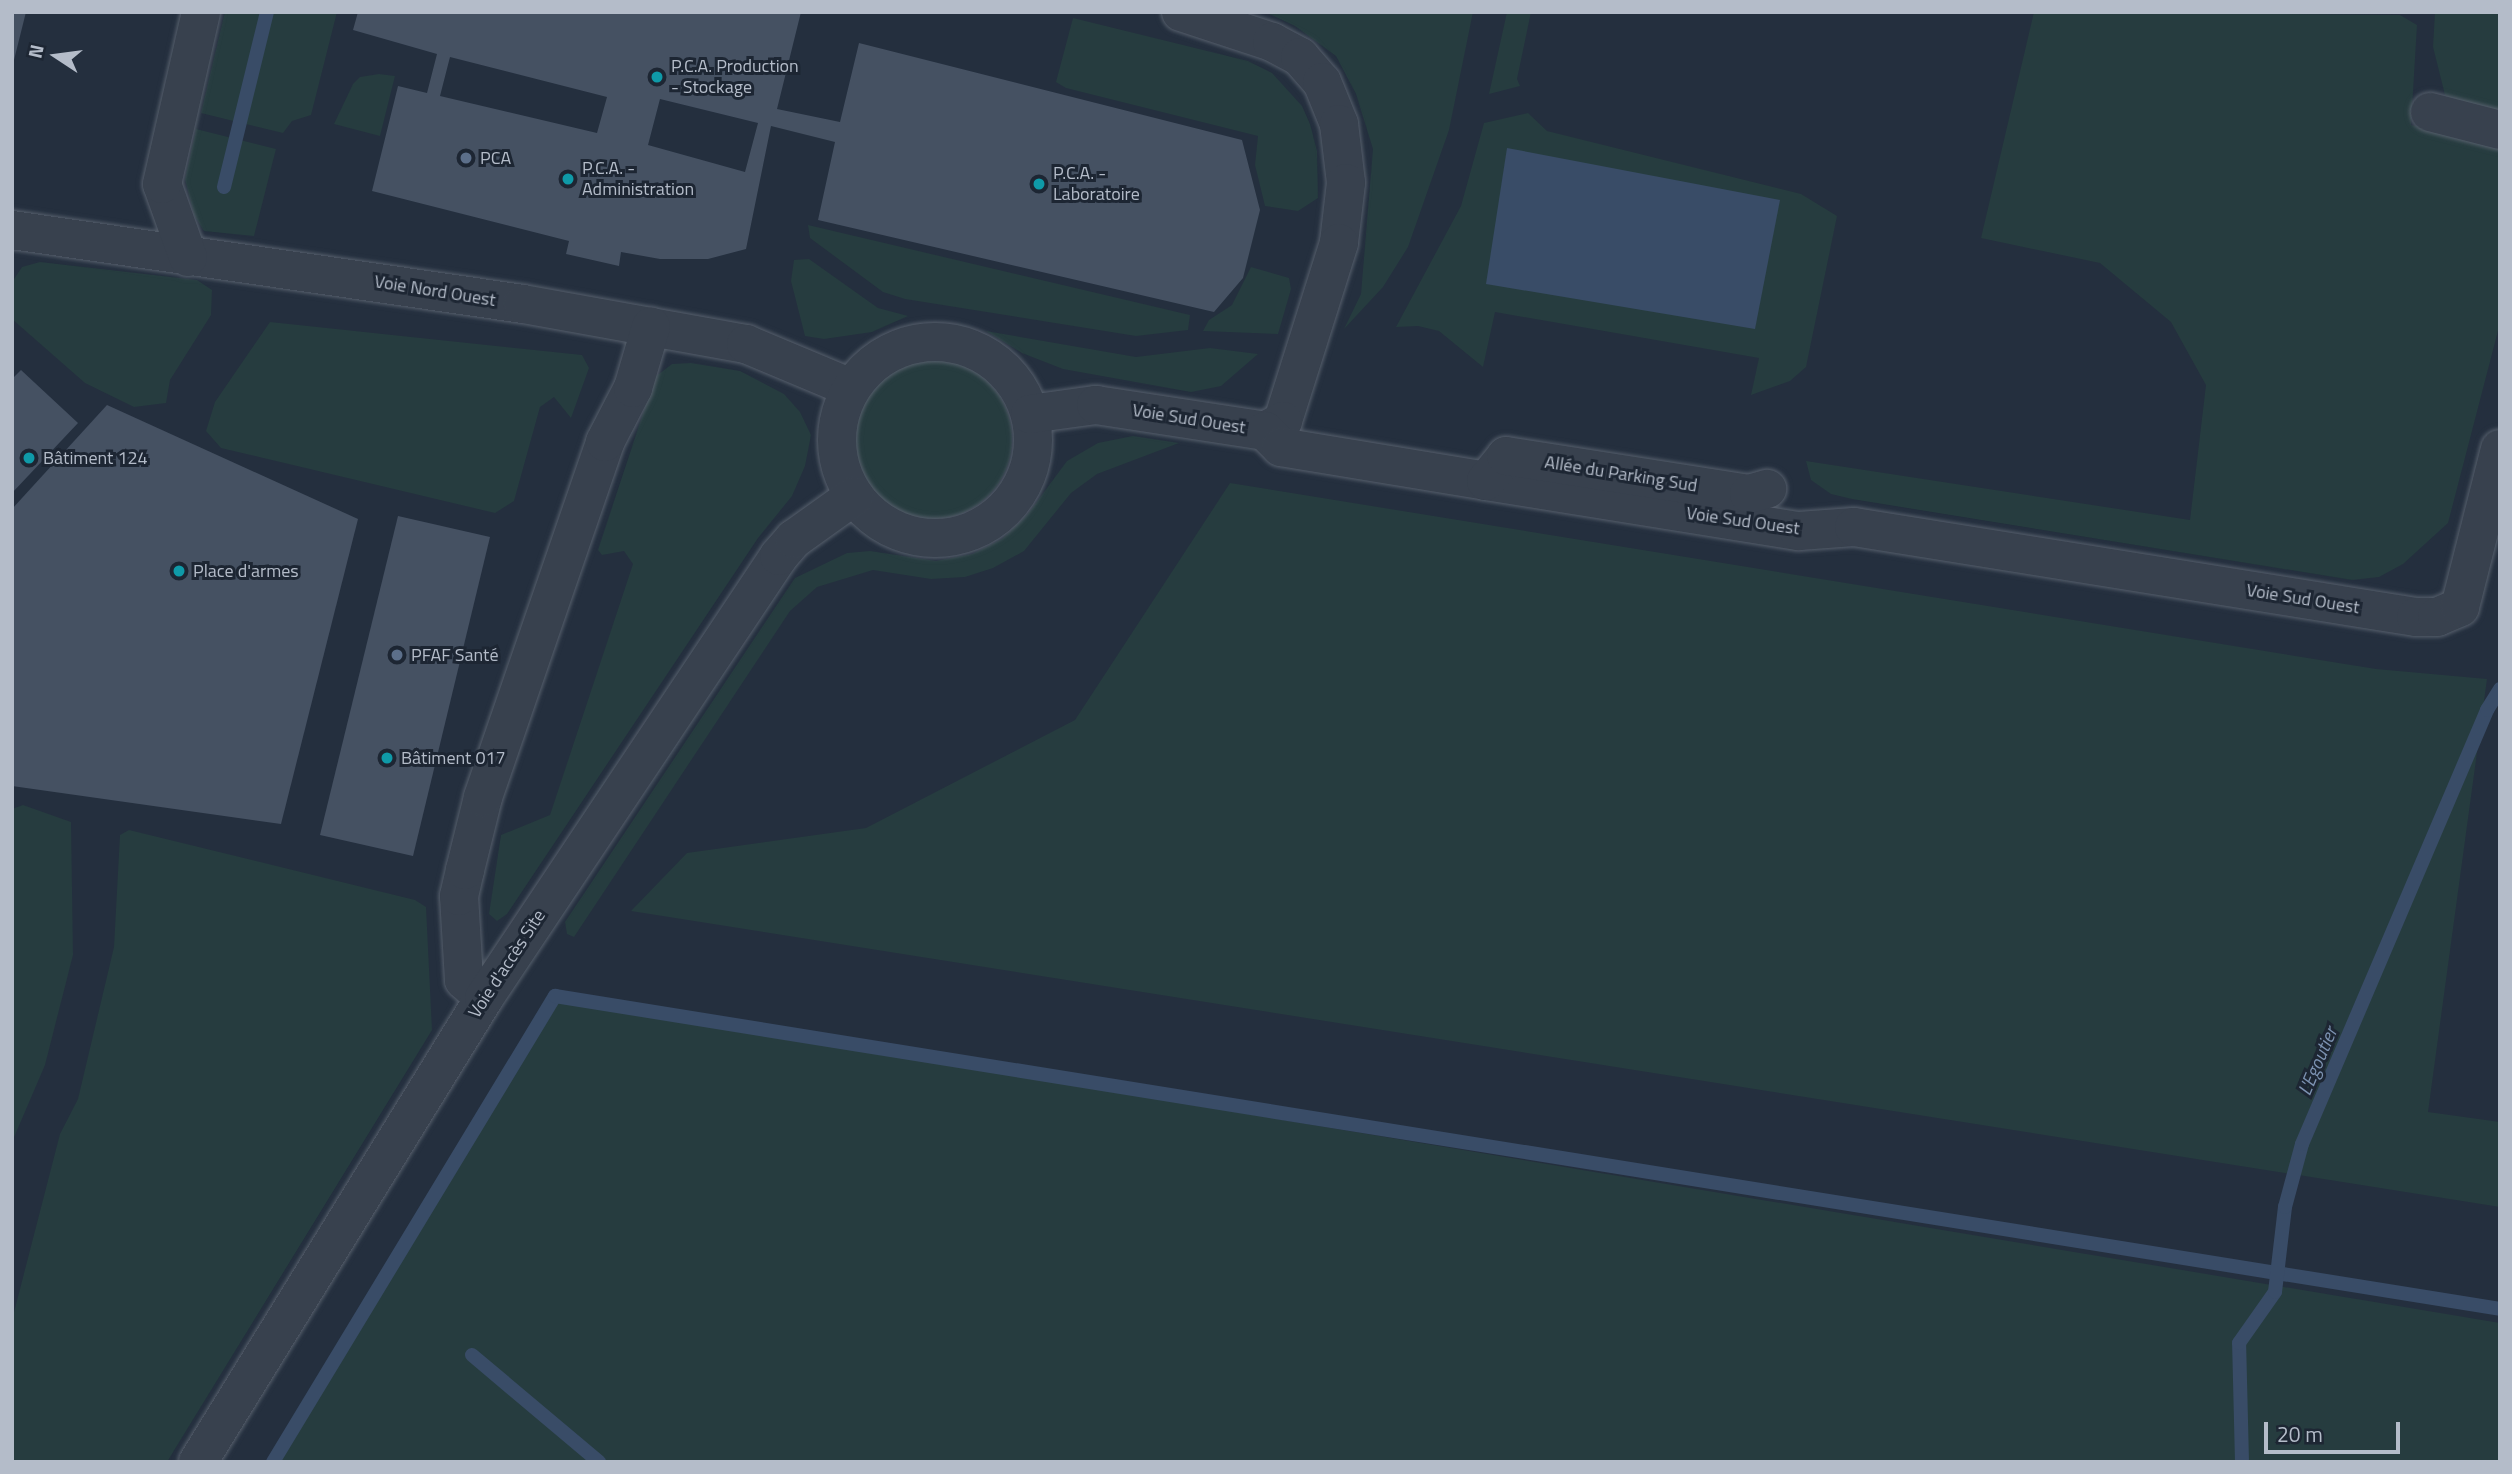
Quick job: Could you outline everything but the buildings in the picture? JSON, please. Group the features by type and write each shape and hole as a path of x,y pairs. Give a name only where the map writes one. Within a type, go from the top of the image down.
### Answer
{"street":[{"path":"188,257 162,184 201,12"},
{"path":"1181,12 1272,42 1300,57 1322,82 1339,124 1346,183 1339,243 1274,426"},
{"path":"2430,112 2500,130"},
{"name":"Voie Nord Ouest","path":"12,230 746,344 849,387"},
{"path":"484,998 464,980 459,895 483,797 606,442 633,388 650,327"},
{"path":"935,341 967,346 995,361 1017,385 1030,414 1033,439 1026,476 1007,508 987,524 964,534 915,537 881,522 854,496 840,469 836,440 849,387 884,355 903,345 935,341"},
{"name":"Voie Sud Ouest","path":"1030,414 1096,405 1274,426 1281,447 1483,468 1799,531 1854,527 2416,617 2437,617 2460,607 2500,449"},
{"name":"Allée du Parking Sud","path":"1483,468 1506,456 1749,495 1767,489"},
{"name":"Voie d'accès Site","path":"198,1462 484,998 779,556 794,538 854,496"}],"green space":[{"path":"225,12 337,12 311,115 292,121 283,133 201,113"},
{"path":"1265,12 1473,12 1449,130 1408,247 1383,287 1344,329 1361,294 1373,149 1356,94 1336,56 1295,26"},
{"path":"1507,12 1531,12 1517,79 1520,86 1489,94"},
{"path":"2034,12 2400,15 2417,25 2411,125 2500,142 2500,323 2448,523 2403,564 2379,577 2352,580 1852,499 1831,494 1811,480 1806,461 2190,520 2206,385 2171,322 2100,263 1981,238"},
{"path":"2435,12 2500,12 2500,112 2446,99 2433,47"},
{"path":"1073,18 1248,61 1272,73 1302,106 1310,124 1317,151 1318,198 1298,211 1265,206 1255,165 1258,136 1066,88 1056,82"},
{"path":"379,74 395,76 380,136 334,124 353,84 360,77"},
{"path":"1528,113 1547,131 1801,194 1837,216 1806,367 1790,381 1751,395 1759,358 1495,312 1483,367 1439,331 1418,326 1396,327 1461,206 1484,123"},
{"path":"196,129 276,149 254,236 204,231 194,215 185,179"},
{"path":"808,225 1190,315 1188,330 1136,336 905,299 883,292 810,238"},
{"path":"809,259 878,308 908,316 872,332 824,339 805,336 791,281 794,260"},
{"path":"40,262 197,280 212,290 211,315 170,380 166,403 134,407 85,383 12,319 12,282 22,267"},
{"path":"1251,267 1289,278 1291,289 1278,334 1203,331 1209,320 1232,305"},
{"path":"270,322 582,355 589,368 571,418 554,397 540,407 514,501 495,513 221,448 206,431 215,402"},
{"path":"986,331 1136,357 1210,348 1258,354 1221,386 1191,392 1063,369 1022,353"},
{"path":"932,359 963,365 988,383 1006,408 1012,439 1006,470 988,495 963,513 932,519 901,513 876,495 858,470 852,439 858,408 876,383 901,365"},
{"path":"691,363 740,371 784,394 800,412 811,435 805,466 792,496 758,538 507,914 497,921 489,914 501,835 550,815 633,564 624,551 602,555 598,550 655,377 672,364"},
{"path":"1133,436 1179,443 1097,474 1071,493 1024,551 993,568 965,577 931,579 873,570 817,587 790,611 574,937 567,934 565,922 795,578 847,553 870,551 936,561 972,554 1002,539 1027,515 1067,461 1098,443"},
{"path":"1230,483 2376,669 2487,679 2428,1112 2500,1122 2500,1207 631,911 687,853 866,828 1075,720"},
{"path":"23,805 71,822 73,955 45,1065 12,1142 12,809"},
{"path":"129,830 415,900 426,907 432,1030 167,1462 12,1462 12,1320 60,1134 78,1099 114,947 120,835"},
{"path":"552,998 2500,1323 2500,1462 269,1462"}],"water":[{"path":"1507,148 1780,200 1755,329 1486,284"}],"waterway":[{"path":"224,187 267,12"},
{"name":"L'Egoutier","path":"2242,1462 2239,1343 2275,1292 2285,1207 2302,1144 2487,710 2500,689"},
{"path":"273,1462 555,996 2500,1309"},
{"path":"472,1355 599,1462"}],"place":[{"name":"P.C.A. Production - Stockage","path":"657,77"},
{"name":"PCA","path":"466,158"},
{"name":"P.C.A. - Administration","path":"568,179"},
{"name":"P.C.A. - Laboratoire","path":"1039,184"},
{"name":"Bâtiment 124","path":"29,458"},
{"name":"Place d'armes","path":"179,571"},
{"name":"PFAF Santé","path":"397,655"},
{"name":"Bâtiment 017","path":"387,758"}]}
